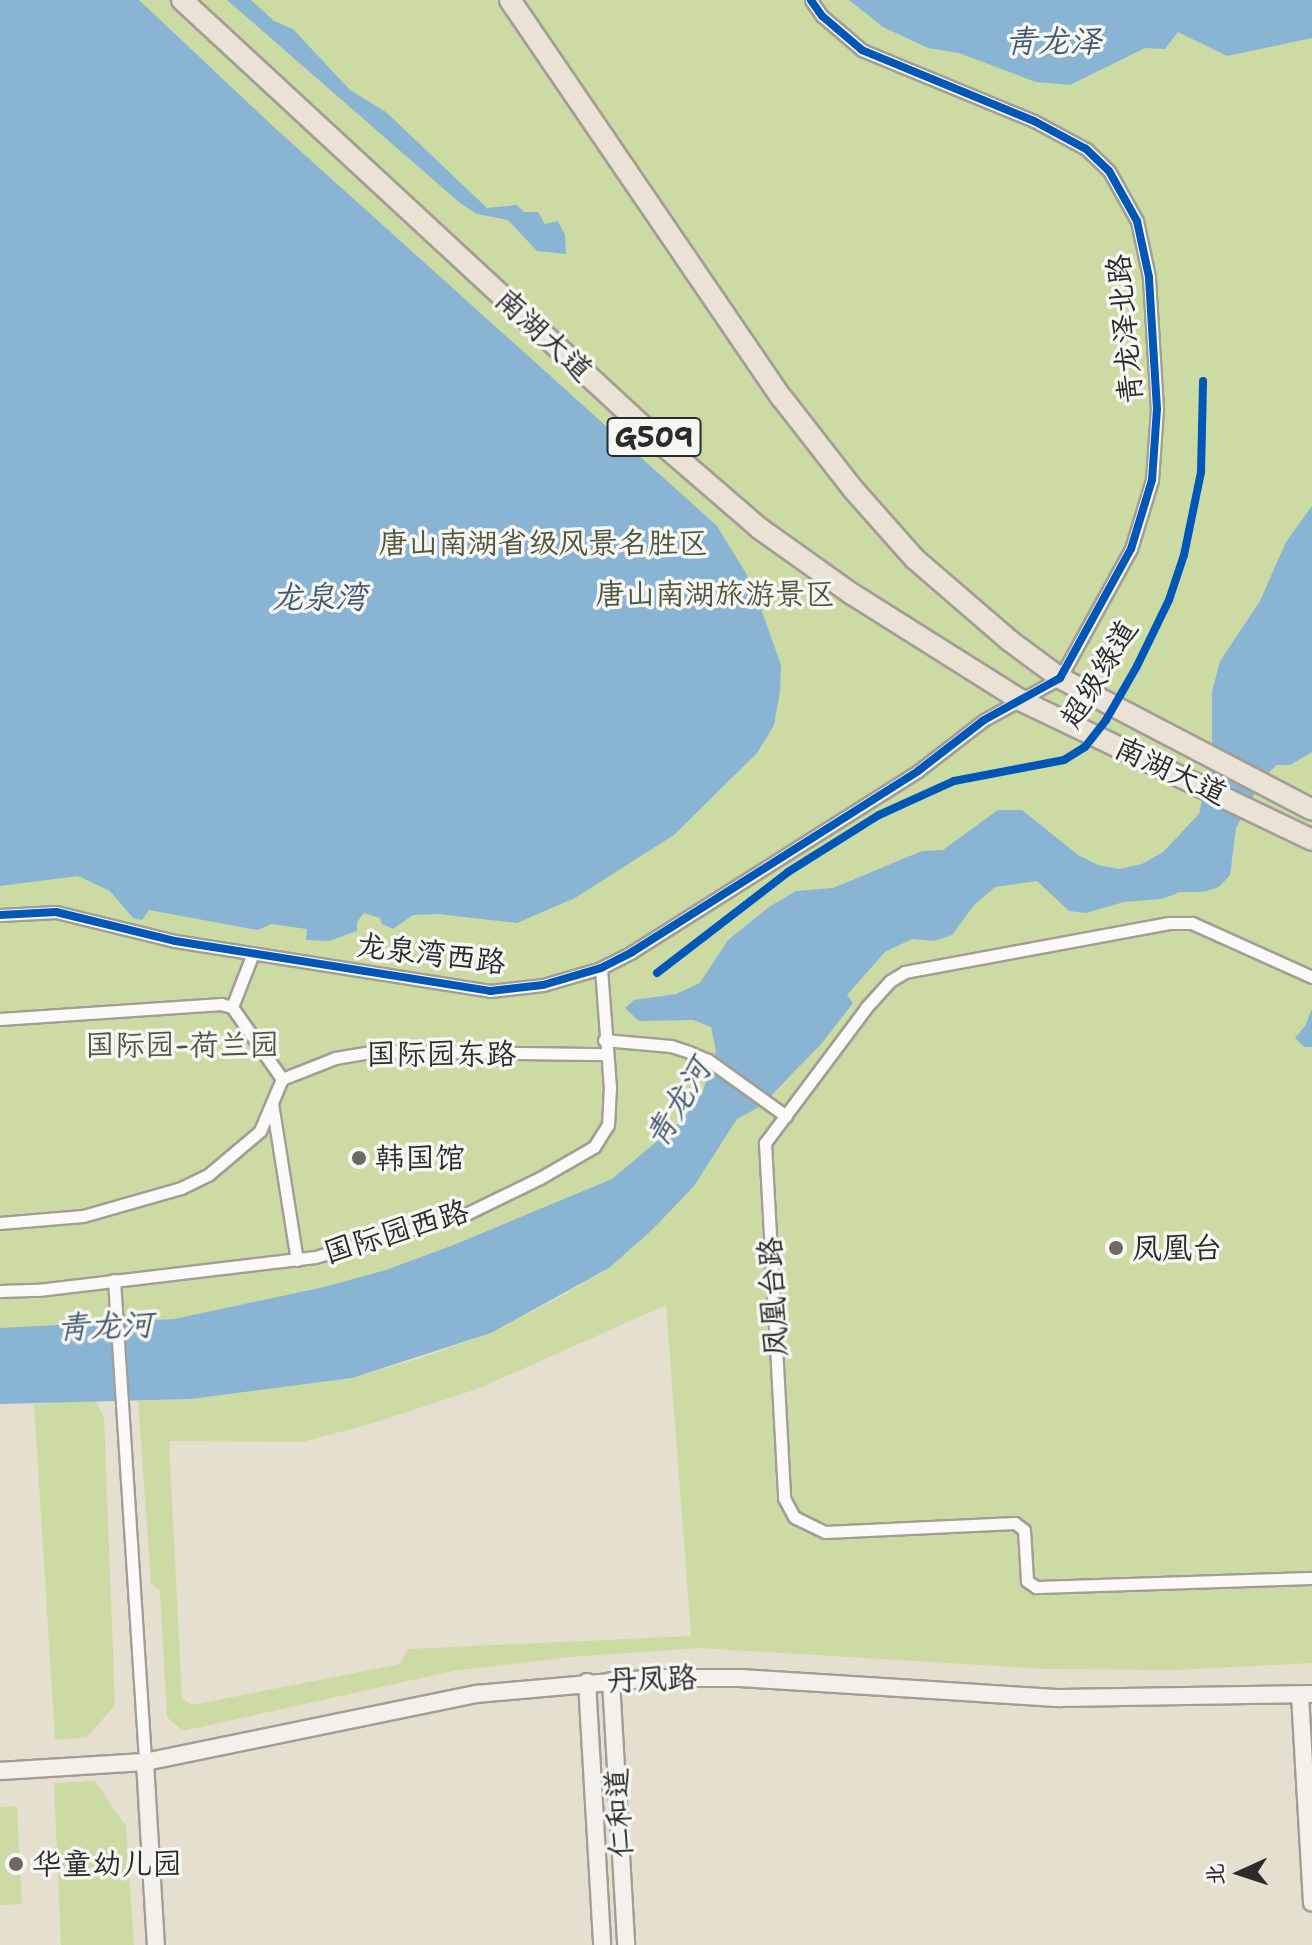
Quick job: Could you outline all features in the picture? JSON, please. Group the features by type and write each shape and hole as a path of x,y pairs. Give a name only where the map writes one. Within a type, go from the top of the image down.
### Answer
{"highway":[{"name":"南湖大道","path":"182,0 652,435 759,528 852,594 1020,700 1195,781 1312,840"},
{"name":"南湖大道","path":"510,0 782,398 852,488 925,568 1010,641 1060,678 1312,810"}],"main road":[{"name":"丹凤路","path":"0,1771 145,1762 419,1703 587,1682 695,1677 1060,1698 1306,1694"},
{"name":"仁和道","path":"611,1681 626,1945"},
{"name":"仁和道","path":"587,1682 602,1945"},
{"path":"1306,1694 1312,1903"},
{"path":"145,1762 156,1945"}],"street":[{"name":"青龙泽北路","path":"811,0 822,16 862,50 1034,121 1086,149 1109,171 1137,221 1149,277 1157,409 1152,480 1131,549 1060,678"},
{"path":"1020,700 1060,678"},
{"name":"龙泉湾西路","path":"0,915 56,912 175,941 490,991 543,985 601,968 782,858 918,771 984,720 1020,700"},
{"name":"凤凰台路","path":"1312,977 1192,923 1138,929 905,972 890,981 866,1008 765,1143 784,1498 794,1517 809,1527 825,1532 1015,1523 1024,1530 1027,1581 1036,1587 1312,1578"},
{"path":"232,1007 253,953"},
{"name":"国际园西路","path":"0,1291 297,1260 395,1237 468,1213 594,1147 603,1138 611,1113 601,968"},
{"path":"0,1019 221,1004 232,1007 282,1079 260,1131 208,1175 181,1188 83,1216 0,1223"},
{"path":"604,1040 671,1046 708,1060 786,1116"},
{"name":"国际园东路","path":"282,1079 335,1058 377,1051 605,1054"},
{"path":"272,1102 297,1260"},
{"path":"114,1280 145,1762"}],"green space":[{"name":"唐山南湖旅游景区","path":"0,0 1312,0 1312,1663 1175,1670 1045,1669 700,1648 570,1657 453,1671 183,1731 167,1717 160,1591 151,1583 138,1401 191,1399 351,1378 420,1358 491,1333 558,1298 609,1268 648,1233 0,1378","holes":["666,1305 691,1636 408,1649 400,1664 192,1705 182,1698 169,1441 302,1442 367,1425 480,1388"]},
{"path":"95,1400 104,1417 115,1705 87,1737 55,1740 34,1404"},
{"path":"95,1781 126,1826 134,1945 61,1945 54,1783"},
{"path":"17,1806 22,1904 0,1905 0,1807"}],"water":[{"name":"龙泉湾","path":"0,0 139,0 276,129 717,526 747,575 760,606 781,665 780,692 774,725 757,753 674,835 575,898 517,923 438,914 413,915 393,929 382,924 380,918 364,913 357,922 357,931 329,941 306,940 307,929 271,924 258,930 149,910 142,920 133,918 110,891 78,876 0,886"},
{"path":"227,0 251,0 274,21 293,29 350,90 386,112 487,208 517,205 524,212 538,212 545,224 558,221 565,235 566,254 537,251 508,220 477,214 460,203"},
{"name":"青龙泽","path":"849,0 1312,0 1312,38 1227,56 1178,32 1165,49 1145,48 1070,85 1036,82 959,53 928,48 883,27"},
{"name":"青龙河","path":"1312,506 1312,752 1290,765 1277,765 1264,777 1236,828 1230,875 1219,887 1203,892 1180,892 1162,899 1124,902 1086,913 1069,911 1037,881 995,887 974,905 952,935 934,941 912,939 885,952 847,995 853,1003 822,1043 761,1106 737,1119 694,1186 652,1230 609,1268 491,1333 352,1378 191,1399 0,1404 0,1328 174,1319 324,1287 386,1270 456,1244 612,1179 681,1121 702,1094 716,1051 711,1027 693,1020 639,1021 625,1008 634,1000 676,994 700,983 728,940 769,907 796,891 833,888 922,851 943,850 998,810 1022,810 1078,855 1098,865 1119,869 1142,864 1163,852 1199,814 1212,752 1212,692 1220,661 1260,601 1286,542"},
{"path":"1312,1009 1312,1047 1304,1047 1295,1038 1305,1026"}],"cycle path":[{"name":"超级绿道","path":"0,915 56,912 175,941 490,991 543,985 601,968 632,952 918,771 984,720 1060,678 1131,549 1152,480 1157,409 1149,277 1137,221 1109,171 1086,149 1034,121 862,50 822,16 811,0"},
{"name":"超级绿道","path":"657,973 788,872 879,815 954,781 1064,760 1085,747 1106,720 1137,666 1169,600 1184,555 1201,472 1203,381"}],"place":[{"name":"韩国馆","path":"359,1158"},
{"name":"凤凰台","path":"1116,1248"},
{"name":"华童幼儿园","path":"16,1864"}],"park label":[{"name":"唐山南湖省级风景名胜区","path":"543,543"},
{"name":"国际园-荷兰园","path":"182,1045"}]}
